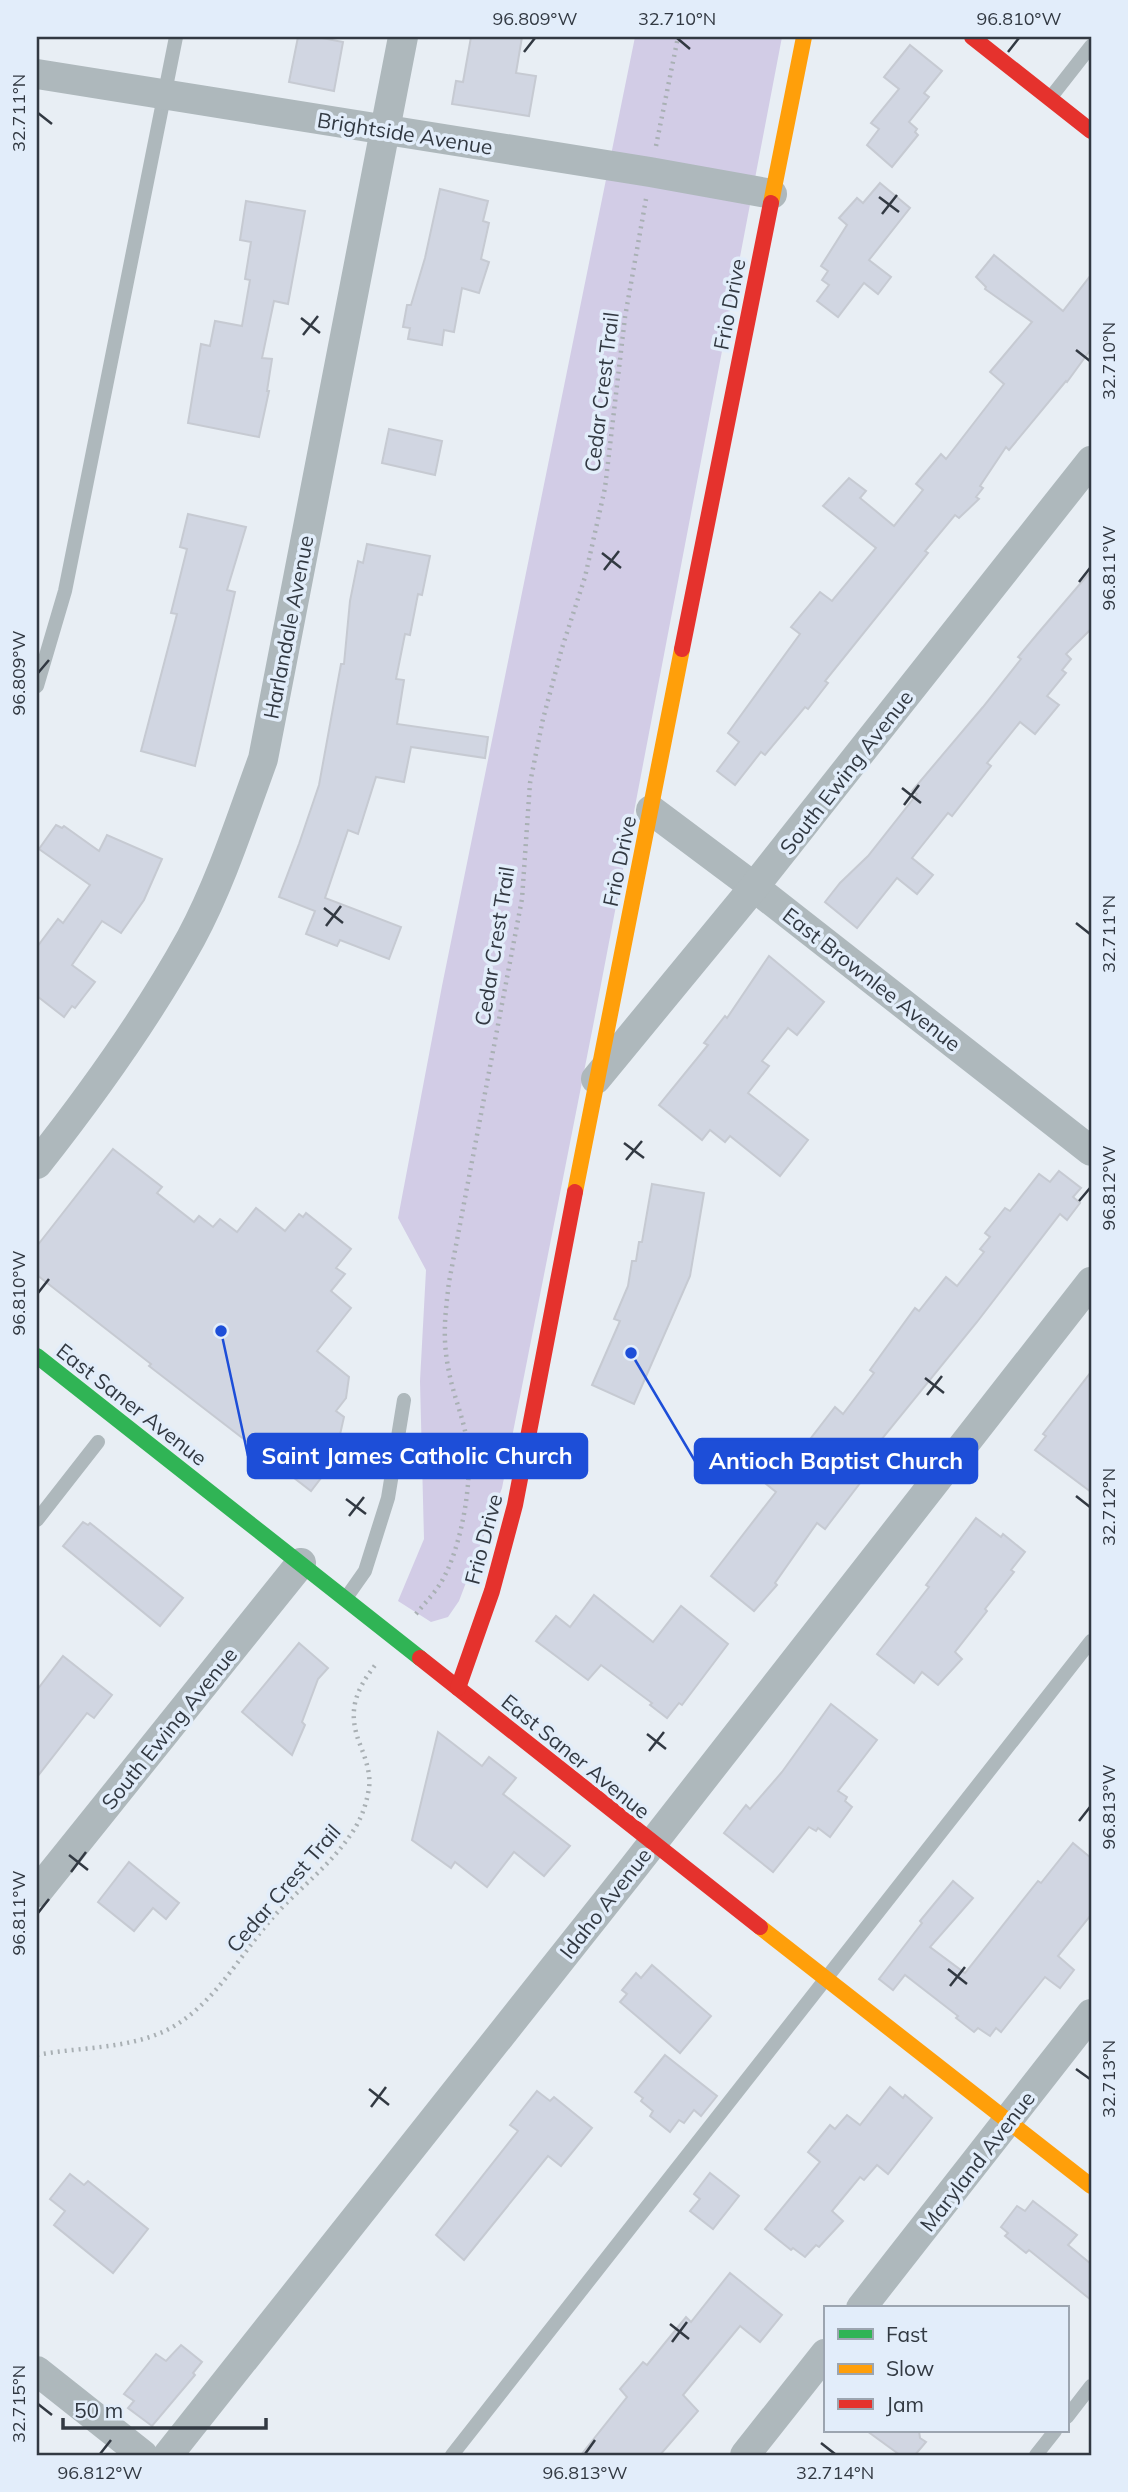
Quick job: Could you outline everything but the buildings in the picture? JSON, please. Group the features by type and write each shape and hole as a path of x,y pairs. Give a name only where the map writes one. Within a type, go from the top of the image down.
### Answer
{"street":[{"name":"Harlandale Avenue","path":"37,1164 150,1008 192,936 230,849 262,759 403,37"},
{"name":"Frio Drive","path":"458,1688 492,1591 515,1505 596,1080 804,37"},
{"path":"972,37 1091,131"},
{"name":"Brightside Avenue","path":"37,74 772,194"},
{"name":"South Ewing Avenue","path":"596,1080 754,887 1091,461"},
{"name":"East Brownlee Avenue","path":"651,810 754,887 1091,1151"},
{"name":"Idaho Avenue","path":"168,2455 1091,1282"},
{"name":"East Saner Avenue","path":"37,1356 652,1843 1091,2186"},
{"name":"South Ewing Avenue","path":"37,1892 301,1563"},
{"name":"Maryland Avenue","path":"863,2306 1091,2014"},
{"path":"745,2455 824,2355"},
{"path":"37,2371 143,2455"}],"lane":[{"path":"37,686 65,592 176,37"},
{"path":"1050,99 1091,46"},
{"path":"345,1599 365,1571 388,1498 404,1400"},
{"path":"37,1520 98,1442"},
{"path":"453,2455 1091,1641"},
{"path":"1068,2416 1091,2386"},
{"path":"1036,2455 1054,2432"}],"path":[{"path":"655,148 678,37"},
{"name":"Cedar Crest Trail","path":"412,1619 440,1584 456,1550 467,1489 469,1452 461,1412 449,1374 443,1330 449,1282 522,899 530,783 543,719 585,577 606,488 625,317 646,198"},
{"name":"Cedar Crest Trail","path":"37,2055 142,2040 177,2024 233,1971 273,1917 326,1866 363,1816 370,1785 352,1709 363,1681 381,1658"}],"shaded area":[{"path":"635,37 782,37 502,1488 459,1601 448,1617 431,1622 398,1601 424,1539 420,1381 426,1270 398,1218 442,986"}],"traffic: fast":[{"path":"37,1356 420,1658"}],"traffic: slow":[{"path":"771,203 804,37"},
{"path":"575,1192 682,649"},
{"path":"760,1927 1091,2186"}],"traffic: jam":[{"path":"972,37 1091,131"},
{"path":"682,649 771,203"},
{"path":"458,1688 492,1591 515,1505 575,1192"},
{"path":"420,1658 760,1927"}],"place":[{"name":"Saint James Catholic Church","path":"221,1331"},
{"name":"Antioch Baptist Church","path":"631,1353"}]}
